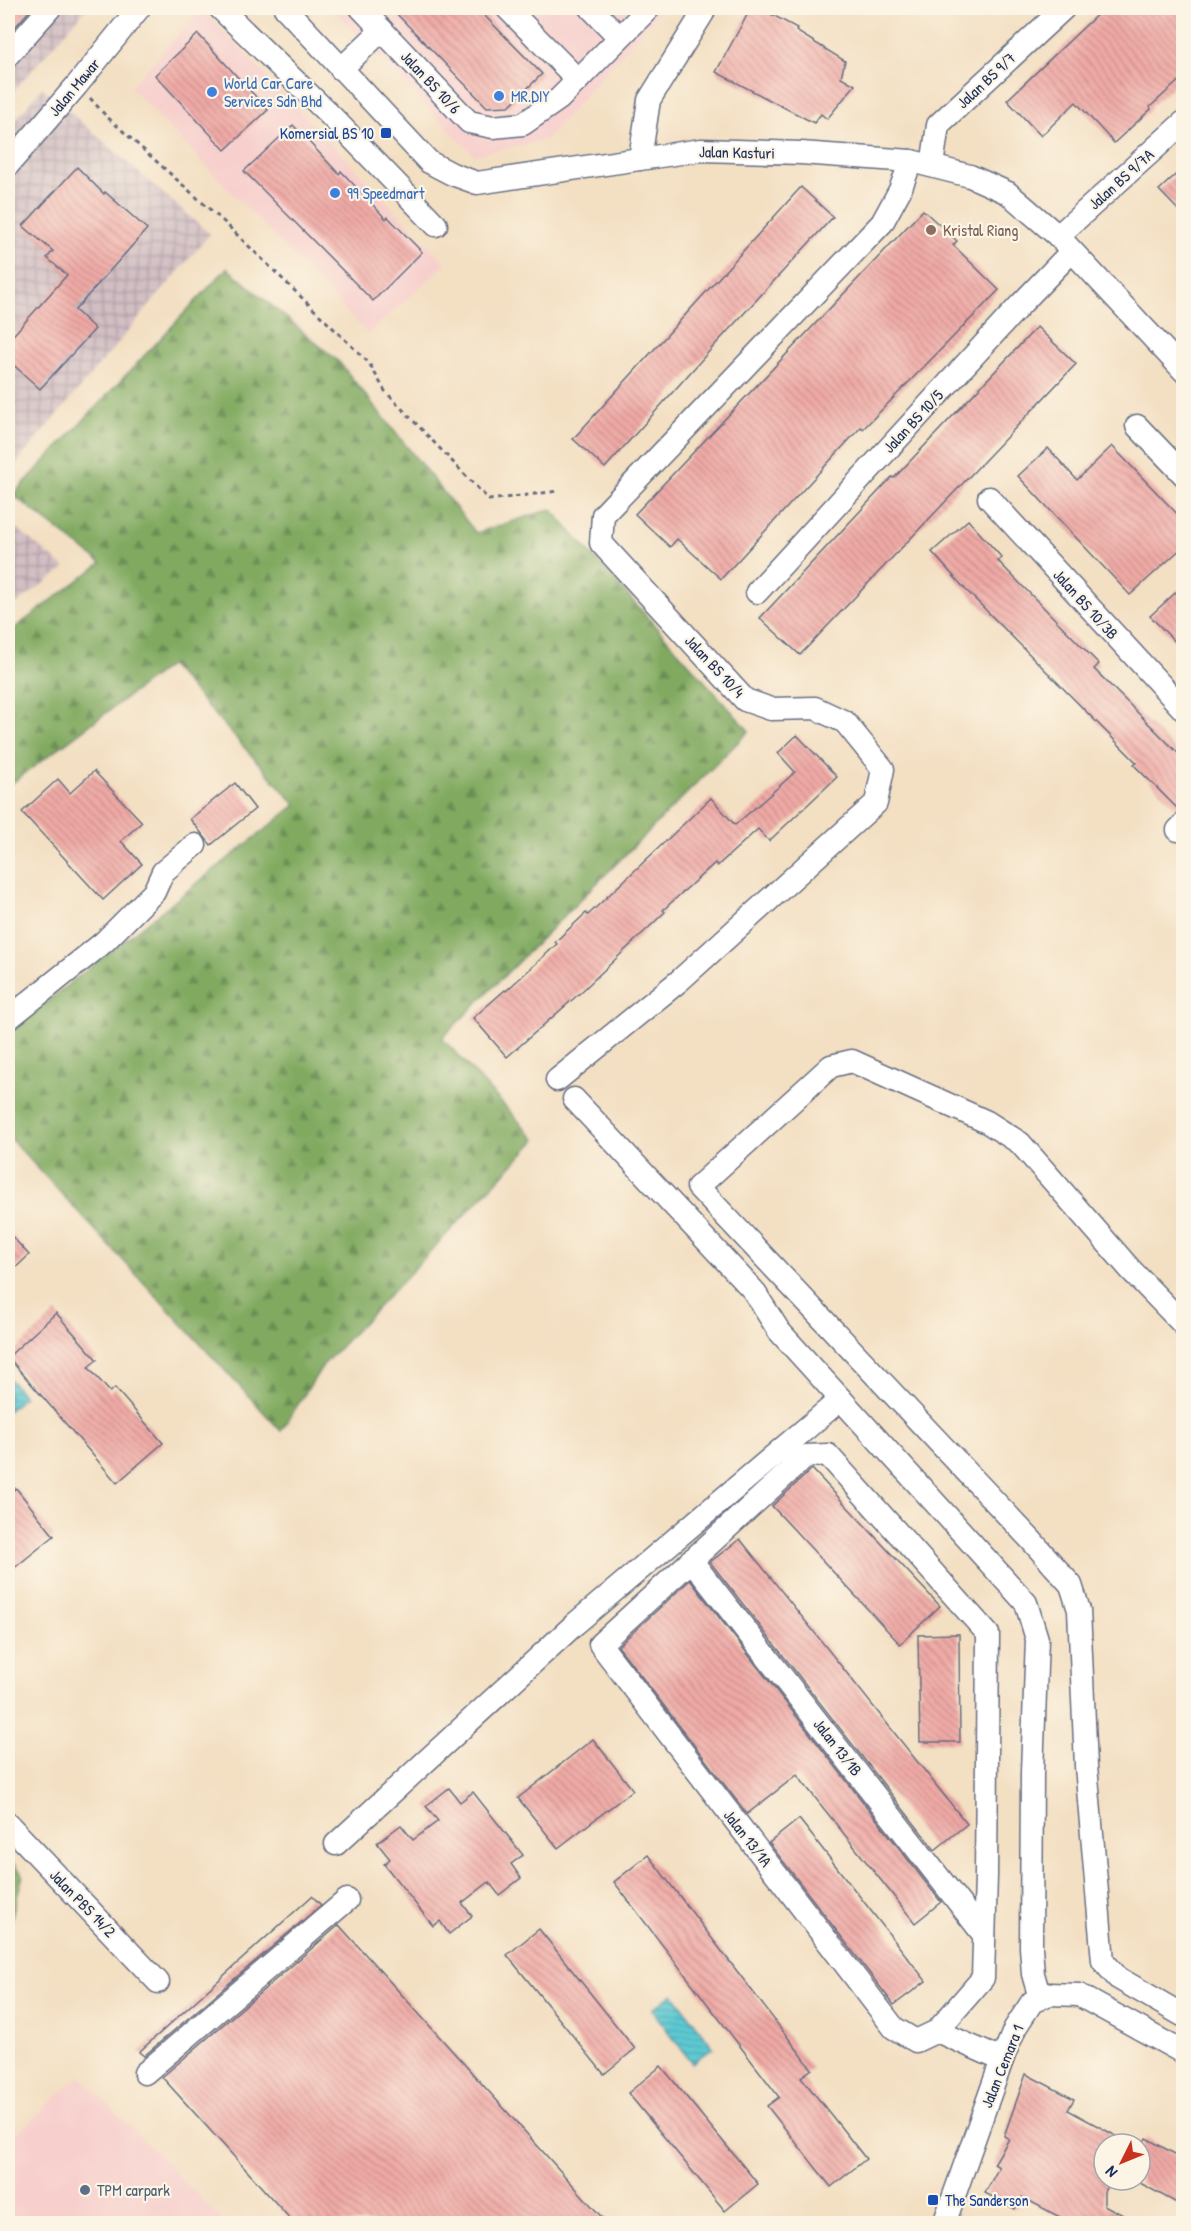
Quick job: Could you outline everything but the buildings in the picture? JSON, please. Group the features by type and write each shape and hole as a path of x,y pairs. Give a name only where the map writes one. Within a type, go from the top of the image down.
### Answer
{"street":[{"path":"8,55 50,8"},
{"name":"Jalan Mawar","path":"8,165 78,85 138,8"},
{"path":"220,8 333,118 436,225"},
{"name":"Jalan Kasturi","path":"285,8 429,162 477,183 701,150 801,153 921,163 970,176 1008,193 1064,244 1181,362"},
{"name":"Jalan BS 10/6","path":"361,8 469,122 493,127 523,124 559,99 649,8"},
{"path":"507,8 578,80"},
{"path":"591,8 619,37"},
{"name":"Jalan BS 9/7","path":"921,163 938,125 1064,8"},
{"path":"640,159 649,100 703,13"},
{"path":"341,69 382,30"},
{"path":"333,118 360,88"},
{"name":"Jalan BS 9/7A","path":"1064,244 1184,122"},
{"name":"Jalan BS 10/4","path":"557,1080 679,981 876,803 883,769 846,722 815,708 771,709 745,700 601,543 603,515 882,223 900,190 921,163"},
{"name":"Jalan BS 10/5","path":"757,592 1064,244"},
{"path":"1137,426 1184,474"},
{"name":"Jalan BS 10/3B","path":"989,498 1184,710"},
{"path":"8,1019 104,942 154,892 163,872 195,845"},
{"path":"1184,1325 1130,1269 1020,1143 987,1122 852,1061 831,1066 699,1187 1015,1522 1071,1585 1079,1610 1086,1766 1103,1961 1118,1978 1184,2016"},
{"path":"574,1099 753,1290 779,1331 1026,1603 1037,1639 1032,1772 1031,1947 1033,1974 1040,1998 1049,1994 1079,1995 1184,2053"},
{"path":"336,1844 575,1624 841,1400"},
{"path":"691,1560 806,1456 828,1455 988,1634 983,1978 937,2031 1002,2060"},
{"name":"Jalan 13/1A","path":"691,1560 601,1642 601,1647 894,2028 916,2040 937,2031"},
{"name":"Jalan 13/1B","path":"691,1560 984,1935"},
{"name":"Jalan PBS 14/2","path":"8,1824 158,1982"},
{"path":"145,2073 347,1900"},
{"name":"Jalan Cemara 1","path":"944,2223 1015,2028 1032,2002 1040,1998"}],"path":[{"path":"78,85 106,116 224,222 369,363 385,391 489,500 558,491"}],"shaded area":[{"path":"8,8 87,8 8,97"},
{"path":"331,8 663,8 545,140 474,155"},
{"path":"202,9 446,264 368,334 130,87"},
{"path":"42,88 210,234 8,473 8,129"},
{"path":"8,521 65,568 8,610"},
{"name":"TPM carpark","path":"80,2076 225,2223 8,2223 8,2141"}],"green space":[{"path":"227,268 339,362 476,533 551,509 749,731 442,1038 536,1140 323,1365 281,1431 8,1136 8,1032 296,805 170,665 8,786 8,633 101,563 13,495"},
{"path":"8,1858 23,1875 8,1931"}],"water":[{"path":"8,1377 24,1397 8,1411"},
{"path":"673,1994 713,2047 692,2063 652,2010"}],"place":[{"name":"World Car Care Services Sdn Bhd","path":"212,92"},
{"name":"MR.DIY","path":"499,96"},
{"name":"Komersial BS 10","path":"386,133"},
{"name":"99 Speedmart","path":"335,193"},
{"name":"Kristal Riang","path":"931,230"},
{"name":"TPM carpark","path":"85,2190"},
{"name":"The Sanderson","path":"933,2200"}]}
